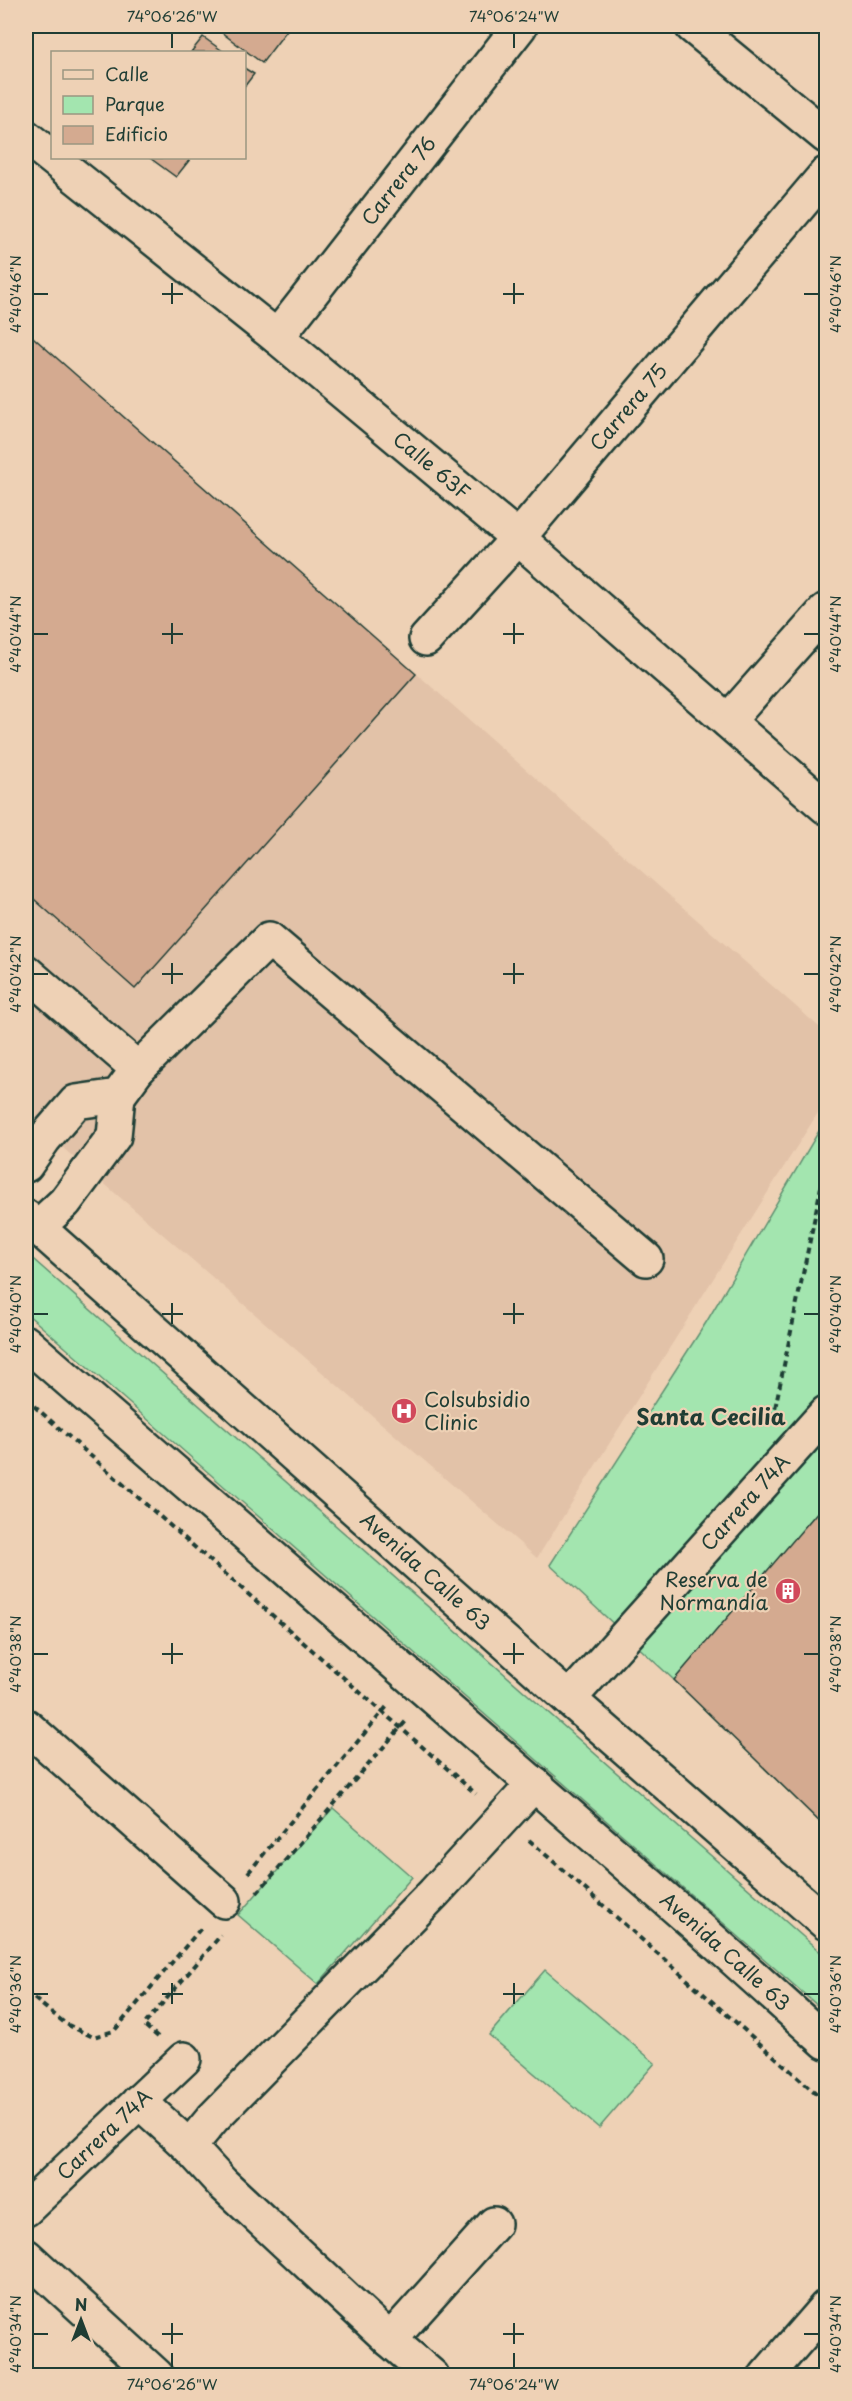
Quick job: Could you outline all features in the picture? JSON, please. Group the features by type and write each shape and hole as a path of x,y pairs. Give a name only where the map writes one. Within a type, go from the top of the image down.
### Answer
{"street":[{"name":"Carrera 76","path":"277,337 520,26"},
{"path":"692,26 826,136"},
{"name":"Calle 63F","path":"26,137 51,157"},
{"name":"Calle 63F","path":"54,159 277,337 518,538 826,807"},
{"name":"Carrera 75","path":"426,639 518,538 826,174"},
{"path":"728,721 826,610"},
{"path":"32,1223 64,1202 114,1136 118,1096 138,1069 269,939 646,1259"},
{"path":"26,972 138,1069"},
{"path":"26,1165 44,1139 76,1102 118,1096"},
{"name":"Avenida Calle 63","path":"32,1223 569,1699 826,1923"},
{"name":"Avenida Calle 63","path":"26,1343 534,1784 826,2042"},
{"name":"Carrera 74A","path":"569,1699 826,1413"},
{"path":"26,1726 234,1910"},
{"path":"189,2147 221,2110 434,1893 534,1784"},
{"name":"Carrera 74A","path":"26,2209 184,2059"},
{"path":"139,2101 189,2147 222,2183 390,2340 432,2376"},
{"path":"390,2340 494,2224"},
{"path":"26,2256 157,2376"},
{"path":"766,2376 826,2307"}],"path":[{"path":"772,1419 826,1163"},
{"path":"26,1399 826,2102"},
{"path":"184,2059 144,2025 234,1910 429,1694"}],"shaded area":[{"path":"26,331 826,1033 826,1100 537,1558 26,1116"}],"green space":[{"path":"826,1119 826,1828 674,1680 550,1565 707,1321"},
{"path":"26,1253 826,1957 826,2013 26,1313"},
{"path":"333,1808 412,1877 318,1984 238,1915"},
{"path":"545,1970 655,2063 599,2128 489,2035"}],"building":[{"path":"213,26 290,26 262,63"},
{"path":"203,37 223,51 192,51"},
{"path":"246,69 254,74 246,84"},
{"path":"151,159 190,159 176,177"},
{"path":"26,331 416,674 135,989 26,892"},
{"name":"Reserva de Normandía","path":"826,1502 826,1828 674,1680"}],"place":[{"name":"Colsubsidio Clinic","path":"404,1411"},
{"name":"Reserva de Normandía","path":"788,1591"}],"district":[{"name":"Santa Cecilia","path":"711,1417"}]}
